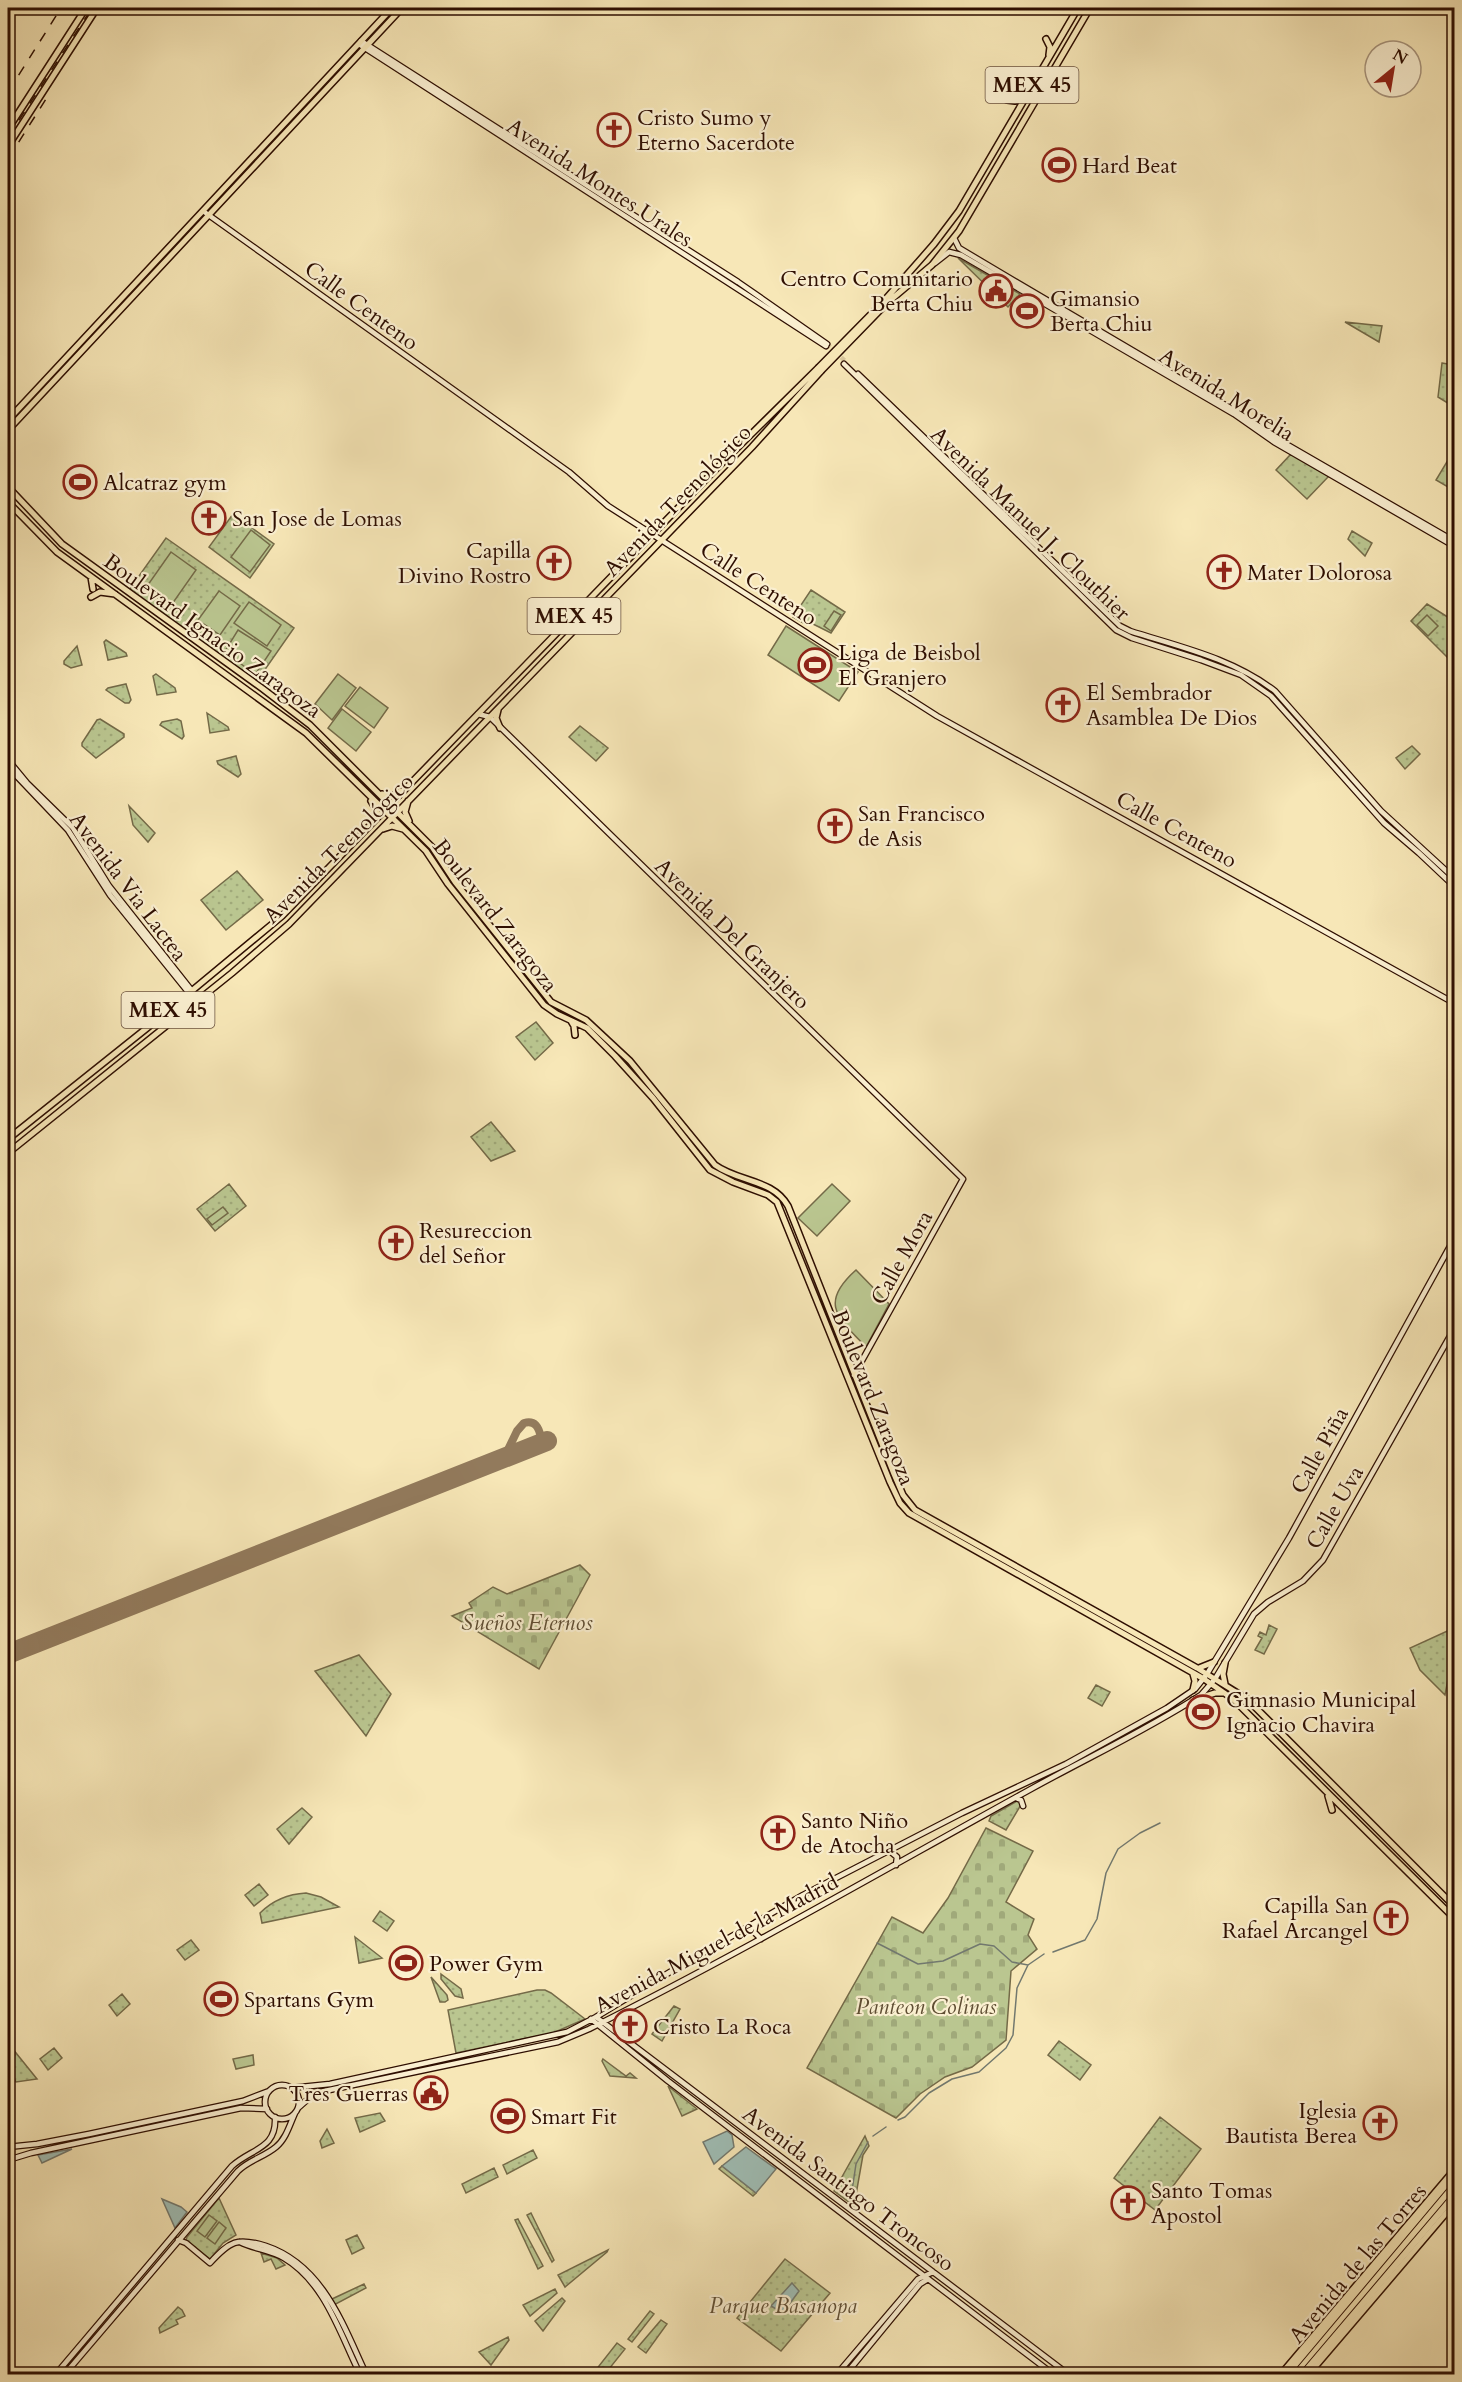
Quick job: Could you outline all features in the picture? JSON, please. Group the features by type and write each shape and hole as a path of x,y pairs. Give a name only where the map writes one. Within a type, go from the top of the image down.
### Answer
{"highway":[{"name":"Avenida de las Torres","path":"1287,2374 1455,2175"},
{"name":"Avenida de las Torres","path":"1303,2374 1455,2196"},
{"path":"1380,2264 1379,2272 1386,2276"},
{"path":"1360,2288 1367,2290 1367,2299"},
{"path":"1308,2374 1312,2363"}],"main road":[{"path":"8,129 86,8"},
{"path":"8,146 98,8"},
{"path":"8,430 209,215 363,44 392,8"},
{"path":"8,420 203,211 363,44 402,8"},
{"name":"Avenida Tecnológico","path":"8,1152 275,937 498,710 886,302 959,211 1078,8"},
{"name":"Avenida Tecnológico","path":"886,302 949,249 1090,8"},
{"path":"1046,39 1050,47 1048,57"},
{"name":"Avenida Montes Urales","path":"363,44 826,345"},
{"path":"1056,44 1067,46"},
{"path":"1007,100 1017,101 1025,96"},
{"name":"Calle Centeno","path":"203,211 569,472 608,506 952,725 1112,811 1455,1003"},
{"path":"954,238 959,248"},
{"path":"934,244 949,249"},
{"name":"Avenida Morelia","path":"949,249 959,248 1000,275 1230,412 1274,442 1455,546"},
{"name":"Avenida Morelia","path":"949,249 1000,275 1232,408 1278,440 1455,541"},
{"name":"Avenida Manuel J. Clouthier","path":"1455,878 1381,811 1275,691 1233,665 1120,626 845,363 1116,630 1127,636 1224,668 1241,675 1261,689 1277,702 1384,824 1455,886"},
{"name":"Avenida Tecnológico","path":"8,1139 267,929 332,866 713,472 789,402"},
{"path":"713,472 721,478"},
{"name":"Boulevard Ignacio Zaragoza","path":"8,487 62,544 299,716 397,812"},
{"name":"Boulevard Ignacio Zaragoza","path":"8,502 46,543 294,723 393,817"},
{"path":"90,575 93,589"},
{"path":"91,597 102,592 117,595"},
{"path":"571,619 570,627 577,627"},
{"path":"562,628 567,638"},
{"path":"498,710 496,718 500,728"},
{"name":"Avenida Del Granjero","path":"478,714 489,717 963,1179"},
{"path":"439,756 442,761 446,762"},
{"name":"Avenida Via Lactea","path":"8,760 73,828 109,886 190,992"},
{"path":"431,764 435,765 437,771"},
{"name":"Avenida Via Lactea","path":"8,767 69,830 110,895 198,1000"},
{"path":"376,790 392,796 410,785"},
{"path":"368,828 377,813 370,797"},
{"path":"408,801 406,815 413,827"},
{"name":"Boulevard Zaragoza","path":"397,812 432,847 455,882 550,1002 586,1020 630,1061 715,1166 728,1173 770,1187 782,1197 788,1206 894,1474 907,1501 915,1510 1197,1668 1205,1676 1226,1686 1253,1704 1455,1906"},
{"name":"Boulevard Zaragoza","path":"393,817 426,851 446,881 544,1005 553,1012 587,1028 629,1070 708,1168 721,1177 765,1193 777,1202 890,1482 900,1503 909,1513 1189,1671 1205,1676"},
{"path":"379,831 392,826 399,827 410,834"},
{"path":"332,866 332,873 338,874"},
{"path":"321,891 327,881 323,875"},
{"path":"570,1020 574,1025 575,1035"},
{"name":"Calle Mora","path":"849,1382 963,1179"},
{"name":"Calle Piña","path":"1205,1676 1256,1594 1455,1239"},
{"name":"Calle Uva","path":"1213,1681 1265,1599 1303,1581 1323,1560 1455,1329"},
{"path":"1256,1594 1265,1599"},
{"path":"1197,1668 1206,1667 1214,1662"},
{"path":"1225,1663 1223,1674 1226,1686"},
{"path":"1189,1671 1195,1678 1194,1689 1199,1691 1195,1698"},
{"name":"Avenida Miguel de la Madrid","path":"291,2088 330,2084 554,2036 594,2018 803,1895 993,1798 1066,1764 1167,1708 1194,1689 1205,1676"},
{"name":"Boulevard Zaragoza","path":"1213,1681 1225,1694 1243,1707 1455,1918"},
{"name":"Avenida Miguel de la Madrid","path":"65,2374 242,2166 280,2144 296,2111 310,2096 321,2091 558,2042 600,2024 761,1939 1195,1698 1213,1681"},
{"path":"1195,1698 1217,1692 1225,1694"},
{"path":"1322,1802 1327,1793"},
{"path":"1327,1793 1332,1810"},
{"path":"1016,1798 1022,1800 1023,1806"},
{"path":"890,1851 897,1857 896,1865"},
{"path":"756,1922 754,1932 761,1939"},
{"path":"661,1977 663,1985 670,1987"},
{"path":"660,1993 655,1986 661,1977"},
{"path":"647,1986 651,1990 649,1998"},
{"path":"637,1991 642,1996 642,2002"},
{"path":"594,2018 600,2024"},
{"name":"Avenida Santiago Troncoso","path":"600,2024 610,2028 1068,2374"},
{"name":"Avenida Santiago Troncoso","path":"600,2024 605,2032 639,2059 1053,2374"},
{"path":"639,2059 644,2057 664,2070"},
{"path":"8,2147 36,2145 243,2101 280,2085 291,2088 298,2097 296,2111 284,2118 275,2117 267,2109 266,2100 269,2091"},
{"path":"8,2160 31,2153 241,2108 267,2109"},
{"path":"56,2374 237,2162 270,2141 274,2134 275,2117"},
{"path":"782,2168 786,2164 810,2179"},
{"name":"Avenida de las Torres","path":"1281,2374 1455,2170"},
{"path":"200,2215 212,2197 208,2194"},
{"name":"Avenida de las Torres","path":"1308,2374 1455,2204"},
{"path":"177,2230 183,2235 186,2243"},
{"path":"173,2235 210,2263 228,2246 237,2241 249,2241 276,2250 296,2261 313,2275 325,2291 366,2374"},
{"path":"237,2241 279,2256 308,2278 320,2294 360,2374"},
{"path":"921,2264 925,2277"},
{"path":"837,2374 890,2310 925,2277 934,2273"},
{"path":"846,2374 925,2277"}],"green space":[{"path":"958,258 1020,294 1008,307"},
{"name":"Gimansio Berta Chiu","path":"1024,299 1039,313 1029,323 1015,309"},
{"path":"1345,322 1382,326 1379,342"},
{"path":"1442,363 1454,365 1449,387 1454,398 1454,407 1438,397"},
{"path":"1291,454 1329,476 1307,499 1276,470"},
{"path":"1448,460 1454,464 1454,476 1448,487 1436,480"},
{"path":"233,514 274,544 250,578 209,547"},
{"path":"251,530 270,545 250,572 231,557"},
{"path":"1352,531 1372,543 1365,556 1348,539"},
{"path":"166,538 294,628 257,681 129,590"},
{"path":"171,552 196,570 170,607 145,589"},
{"path":"811,590 845,612 831,633 809,622 807,625 793,617"},
{"path":"219,591 240,606 220,635 198,620"},
{"path":"249,602 281,625 267,646 234,623"},
{"path":"1427,604 1454,621 1454,664 1411,621"},
{"path":"834,611 841,615 831,631 824,626"},
{"path":"1427,615 1438,626 1428,636 1417,625"},
{"name":"Liga de Beisbol El Granjero","path":"786,626 858,672 839,701 768,655"},
{"path":"238,630 271,651 255,675 225,651"},
{"path":"106,640 127,656 108,660 104,642"},
{"path":"77,646 82,665 71,668 64,664 64,661"},
{"path":"156,674 175,688 176,692 157,695 153,676"},
{"path":"338,674 356,688 332,720 315,704"},
{"path":"126,684 131,700 129,703 125,703 106,690 108,688"},
{"path":"360,687 388,708 374,728 345,706"},
{"path":"342,709 371,732 356,751 328,728"},
{"path":"207,713 228,727 229,730 210,733"},
{"path":"100,719 124,734 124,737 96,758 82,746 82,743"},
{"path":"177,719 181,721 184,736 182,739 160,725 162,722"},
{"path":"580,726 608,748 596,761 569,737"},
{"path":"1412,746 1420,754 1405,769 1396,758"},
{"path":"236,756 241,774 238,777 217,761"},
{"path":"129,806 155,833 148,842 133,825"},
{"path":"237,871 263,900 226,930 201,900"},
{"path":"536,1022 553,1043 535,1060 516,1037"},
{"path":"491,1122 515,1151 491,1161 471,1137"},
{"path":"229,1184 246,1206 215,1231 197,1209"},
{"path":"832,1184 850,1201 817,1236 798,1218"},
{"path":"223,1207 228,1213 212,1225 207,1219"},
{"path":"856,1270 889,1304 866,1347 847,1327 836,1310 835,1301 838,1292"},
{"name":"Sueños Eternos","path":"580,1565 590,1575 539,1669 452,1616 472,1608 469,1603 493,1587 507,1594"},
{"path":"1269,1625 1277,1629 1264,1654 1255,1650 1262,1638 1258,1636 1260,1632 1266,1635"},
{"path":"1454,1628 1454,1658 1445,1695 1420,1670 1410,1648"},
{"path":"359,1655 391,1694 366,1736 315,1671"},
{"path":"1096,1685 1110,1692 1102,1706 1088,1698"},
{"path":"1017,1801 1022,1803 1006,1830 989,1821 991,1816"},
{"path":"302,1808 312,1817 289,1844 277,1829"},
{"name":"Panteon Colinas","path":"986,1828 1033,1851 1006,1902 1034,1919 1028,1935 1037,1949 1011,1971 1006,2040 972,2067 945,2077 920,2094 896,2118 807,2068 892,1917 923,1933 948,1898"},
{"path":"259,1884 268,1895 254,1906 245,1895"},
{"path":"306,1893 321,1897 339,1907 262,1923 260,1913 270,1905 287,1896"},
{"path":"380,1911 394,1921 387,1931 373,1921"},
{"path":"355,1937 382,1958 359,1963"},
{"path":"191,1940 199,1950 185,1960 177,1950"},
{"path":"441,1974 461,1989 463,1998 455,1996 441,1979"},
{"path":"431,1977 447,1995 448,2000 445,2002 440,2002"},
{"path":"537,1990 551,1993 585,2019 553,2033 456,2053 448,2010"},
{"path":"122,1994 130,2004 117,2016 109,2005"},
{"path":"674,2006 680,2009 662,2041 652,2034"},
{"path":"1059,2041 1091,2065 1080,2080 1048,2055"},
{"path":"8,2043 37,2079 16,2082 8,2067"},
{"path":"54,2048 62,2058 48,2070 40,2059"},
{"path":"253,2055 254,2065 236,2069 233,2059"},
{"path":"603,2059 626,2076 630,2073 636,2078 610,2076"},
{"path":"668,2086 697,2109 682,2116"},
{"path":"380,2113 385,2121 360,2132 355,2118"},
{"path":"1160,2117 1201,2149 1155,2210 1114,2178"},
{"path":"327,2129 334,2143 322,2148 320,2141"},
{"path":"865,2136 869,2146 863,2155 854,2206 834,2191"},
{"path":"533,2150 537,2158 507,2174 503,2165"},
{"path":"722,2166 756,2193 753,2196 719,2169"},
{"path":"494,2168 498,2177 466,2193 462,2184"},
{"path":"219,2198 236,2235 223,2243 210,2259 186,2240"},
{"path":"531,2213 554,2260 552,2262 527,2215"},
{"path":"209,2215 217,2221 205,2237 197,2231"},
{"path":"518,2219 543,2266 538,2269 515,2220"},
{"path":"219,2222 226,2228 215,2244 207,2238"},
{"path":"357,2235 364,2248 352,2254 346,2240"},
{"path":"608,2250 607,2252 565,2287 558,2275"},
{"path":"261,2253 277,2258 285,2265 276,2269 271,2259 264,2262"},
{"name":"Parque Basanopa","path":"785,2259 830,2293 781,2351 737,2318"},
{"path":"364,2284 366,2288 334,2305 332,2299"},
{"path":"555,2289 557,2293 530,2316 523,2305"},
{"path":"562,2298 565,2301 543,2331 535,2321"},
{"path":"178,2307 185,2316 176,2320 178,2324 160,2333 159,2328"},
{"path":"650,2311 654,2314 632,2342 628,2339"},
{"path":"661,2320 667,2324 646,2353 638,2347"},
{"path":"508,2337 509,2340 491,2365 479,2352"},
{"path":"617,2343 625,2349 605,2374 595,2371"}],"water":[{"path":"727,2131 732,2135 734,2147 714,2164 703,2142"},
{"path":"746,2147 776,2169 756,2193 722,2166"},
{"path":"72,2149 42,2163 38,2155"},
{"path":"162,2199 187,2212 175,2228"},
{"path":"792,2283 799,2291 783,2313 771,2306"}],"waterway":[{"path":"1053,1952 1085,1940 1097,1919 1106,1873 1118,1849 1140,1833 1160,1823"},
{"path":"877,1943 918,1964 943,1961 980,1944 994,1946 1012,1962 1028,1965"},
{"path":"898,2120 905,2117 929,2093 952,2079 979,2072 1006,2048 1013,2035 1017,1988 1028,1965 1044,1954"},
{"path":"873,2136 886,2127"},
{"path":"850,2204 856,2164 868,2142"}],"taxiway":[{"path":"504,1458 517,1431 524,1423 534,1424 538,1428 541,1438 537,1445"}],"runway":[{"path":"8,1654 547,1441"}],"tunnel":[{"path":"827,344 846,362"}],"railway":[{"path":"8,92 61,8"},
{"path":"8,137 92,8"},
{"path":"8,159 46,99"}],"place":[{"name":"Cristo Sumo y Eterno Sacerdote","path":"614,130"},
{"name":"Hard Beat","path":"1059,165"},
{"name":"Centro Comunitario Berta Chiu","path":"996,291"},
{"name":"Gimansio Berta Chiu","path":"1027,311"},
{"name":"Alcatraz gym","path":"80,482"},
{"name":"San Jose de Lomas","path":"209,518"},
{"name":"Capilla Divino Rostro","path":"554,563"},
{"name":"Mater Dolorosa","path":"1224,572"},
{"name":"Liga de Beisbol El Granjero","path":"815,665"},
{"name":"El Sembrador Asamblea De Dios","path":"1063,705"},
{"name":"San Francisco de Asis","path":"835,826"},
{"name":"Resureccion del Señor","path":"396,1243"},
{"name":"Gimnasio Municipal Ignacio Chavira","path":"1203,1712"},
{"name":"Santo Niño de Atocha","path":"778,1833"},
{"name":"Capilla San Rafael Arcangel","path":"1391,1918"},
{"name":"Power Gym","path":"406,1963"},
{"name":"Spartans Gym","path":"221,1999"},
{"name":"Cristo La Roca","path":"630,2026"},
{"name":"Tres Guerras","path":"431,2093"},
{"name":"Smart Fit","path":"508,2116"},
{"name":"Iglesia Bautista Berea","path":"1380,2123"},
{"name":"Santo Tomas Apostol","path":"1128,2203"}]}
